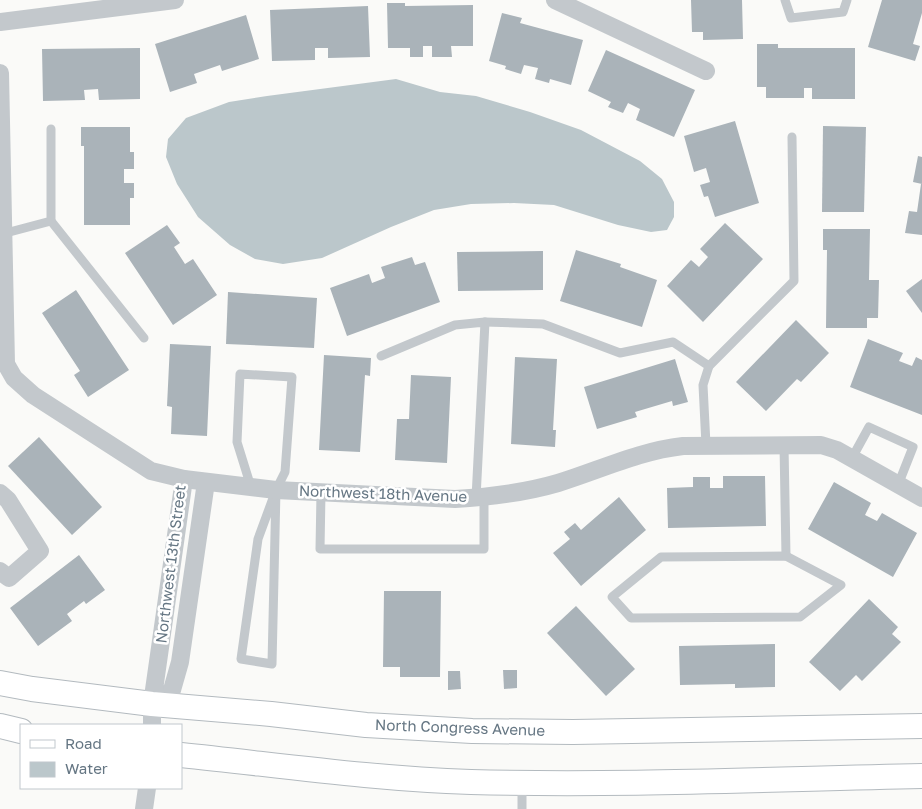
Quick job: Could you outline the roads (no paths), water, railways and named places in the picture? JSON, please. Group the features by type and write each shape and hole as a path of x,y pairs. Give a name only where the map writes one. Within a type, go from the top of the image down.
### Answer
{"main road":[{"name":"North Congress Avenue","path":"0,682 152,715 271,714 366,725 472,731 573,732 922,726"},
{"path":"0,726 20,731"},
{"path":"182,755 361,775 470,782 583,783 922,776"}],"street":[{"path":"0,22 175,0"},
{"path":"555,0 706,71"},
{"name":"Northwest 13th Street","path":"0,73 3,365 33,395 151,471 184,479 152,715"},
{"name":"Northwest 18th Avenue","path":"184,479 276,490 455,500 528,490 556,483 624,458 668,448 706,445 821,445 837,450 922,498"},
{"name":"Northwest 13th Street","path":"152,715 172,690 180,662 206,482"},
{"path":"0,493 8,500 40,551 9,578 0,570"},
{"path":"144,809 147,789"}],"lane":[{"path":"785,0 791,18 843,12 847,0"},
{"path":"51,129 52,221 144,338"},
{"path":"706,445 703,385 709,366 794,281 792,137"},
{"path":"2,234 52,221"},
{"path":"381,356 455,325 485,322 543,324 620,353 673,342 709,366"},
{"path":"321,492 320,549 484,549 480,498 485,322"},
{"path":"251,487 237,442 240,374 292,378 285,472 276,490 258,539 241,659 272,664 276,490"},
{"path":"852,458 869,427 913,447 898,485"},
{"path":"784,445 786,556"},
{"path":"786,556 840,585 800,617 631,618 612,597 661,557 786,556"},
{"path":"522,782 522,809"}],"water":[{"path":"396,79 440,92 476,96 581,130 640,161 662,179 674,202 674,217 667,230 651,232 618,225 554,205 514,203 471,204 434,210 322,258 283,264 255,259 230,245 198,217 177,184 166,157 168,139 186,118 229,102"}]}
